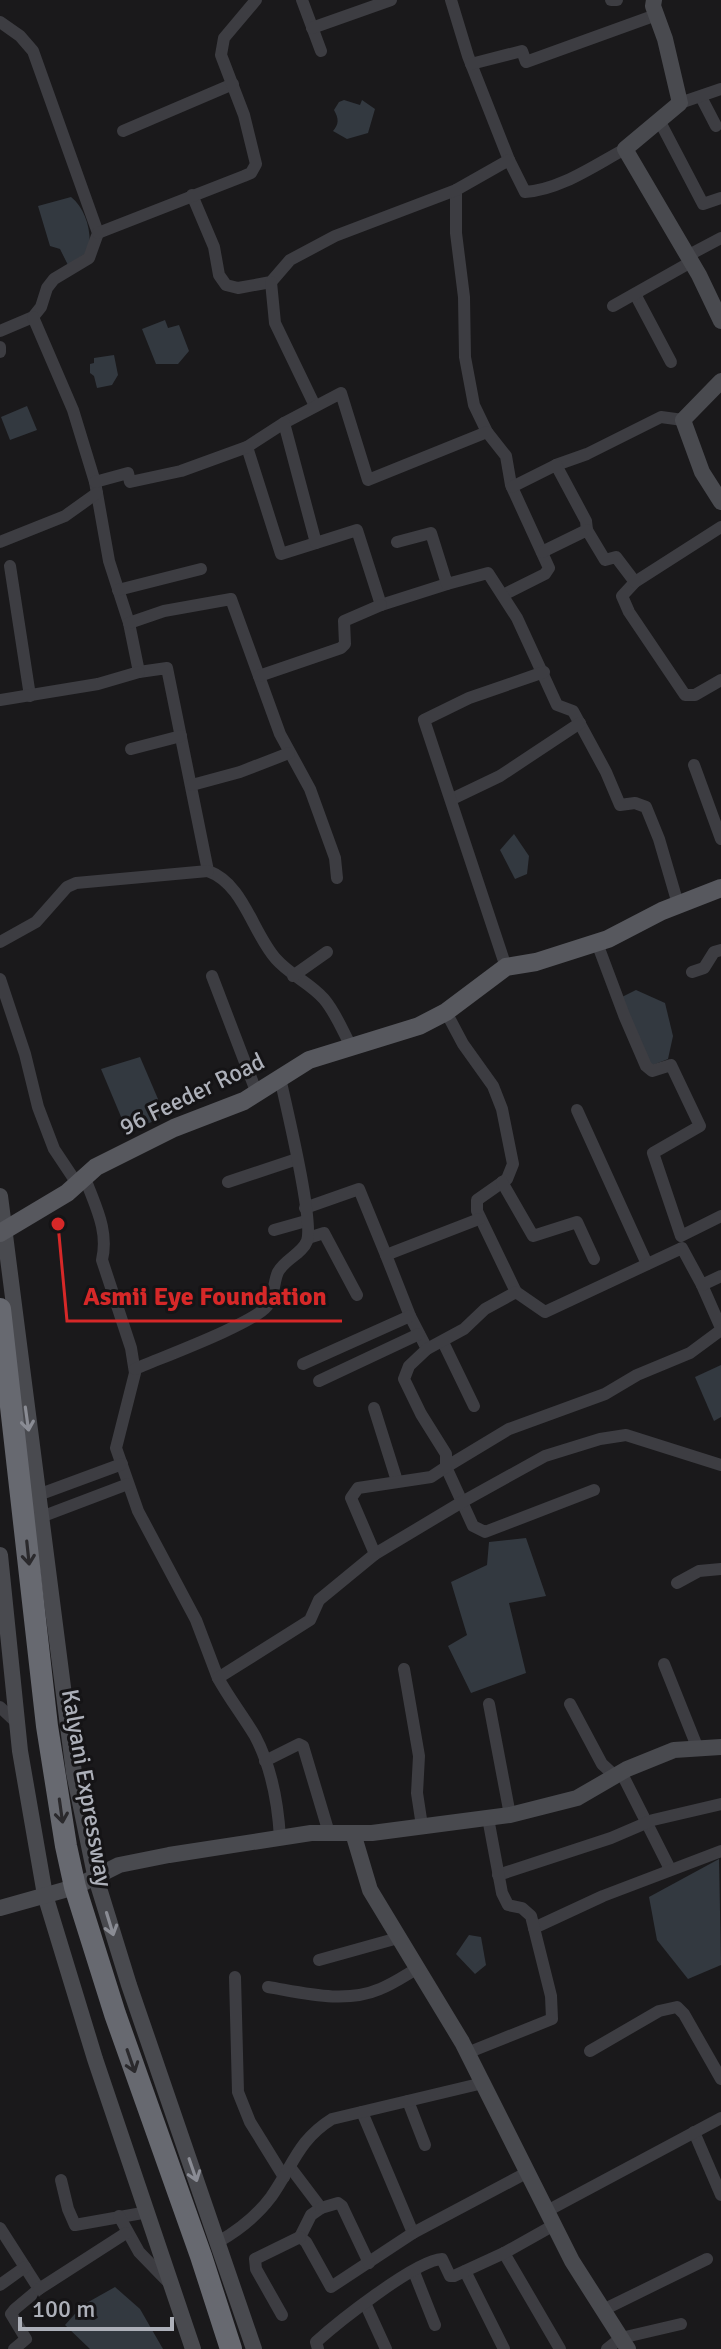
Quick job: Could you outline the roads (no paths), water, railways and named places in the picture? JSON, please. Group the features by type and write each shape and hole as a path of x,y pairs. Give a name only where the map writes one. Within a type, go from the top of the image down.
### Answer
{"highway":[{"name":"Kalyani Expressway","path":"0,1309 47,1726 75,1887 115,2014 210,2249 231,2349"}],"main road":[{"name":"96 Feeder Road","path":"2,1232 82,1181 96,1167 146,1141 244,1101 309,1060 419,1026 446,1012 506,967 536,962 597,943 678,904 721,888"}],"street":[{"path":"98,233 251,173 256,164 233,84 221,55 224,38 256,0"},
{"path":"302,0 321,51"},
{"path":"312,28 391,0"},
{"path":"451,0 471,64 525,192 534,192 565,180 625,149 680,103 721,89"},
{"path":"611,0 617,0"},
{"path":"471,64 522,51 526,62 655,8 680,103"},
{"path":"0,22 20,36 33,51 98,233 89,258 54,279 33,317 0,331"},
{"path":"123,131 233,84"},
{"path":"701,97 716,126"},
{"path":"659,120 703,204 721,198"},
{"path":"625,149 721,321"},
{"path":"192,195 214,247 219,275 226,285 238,288 271,282 290,260 335,236 456,190 509,160"},
{"path":"456,190 465,357 474,405 487,432 506,456 512,487 549,568 545,574 503,595"},
{"path":"613,306 721,238"},
{"path":"271,282 275,323 315,406"},
{"path":"635,294 671,362"},
{"path":"33,317 73,410 96,488 109,561 129,623 139,672"},
{"path":"683,420 721,381"},
{"path":"0,542 65,516 96,488 128,473 130,482 181,471 247,447 341,393 368,480 487,432"},
{"path":"512,487 661,417 683,420"},
{"path":"683,420 702,472 720,497"},
{"path":"284,423 316,543"},
{"path":"247,447 281,554 357,530 381,605"},
{"path":"556,465 605,560 616,557 635,582"},
{"path":"721,527 635,582 622,596 629,612 685,695 695,695 721,680"},
{"path":"542,552 587,530"},
{"path":"397,542 431,533 447,584"},
{"path":"10,566 30,696"},
{"path":"118,590 201,569"},
{"path":"259,676 341,648 345,644 344,621 381,605 488,573 544,672 557,705 573,711 580,723 620,805 635,803 646,807 678,904"},
{"path":"129,623 164,611 231,599 289,753 310,789 335,858 337,878"},
{"path":"0,700 98,684 139,672 167,668 208,871"},
{"path":"506,967 424,720 469,698 544,672"},
{"path":"452,799 500,776 580,723"},
{"path":"131,749 181,736"},
{"path":"192,785 240,772 289,753"},
{"path":"694,765 721,839"},
{"path":"0,942 36,922 67,887 76,883 208,871 221,876 233,890 275,958 323,999 352,1048"},
{"path":"597,943 642,1059 652,1071 671,1065 700,1126 653,1153 681,1236 721,1216"},
{"path":"692,972 704,968 714,952 721,950"},
{"path":"293,976 327,952"},
{"path":"212,976 256,1091"},
{"path":"0,979 25,1054 38,1107 54,1149 82,1181 102,1219 105,1249 102,1260 135,1369 116,1448 138,1511 196,1620 218,1678 255,1737 278,1803 280,1838"},
{"path":"375,1554 351,1498 358,1488 431,1477 509,1429 605,1394 637,1375 690,1353 721,1329 682,1248 545,1312 516,1292 479,1219 477,1200 507,1179 513,1164 502,1109 493,1086 463,1044 446,1012"},
{"path":"135,1369 262,1312 272,1297 277,1274 308,1238 297,1159 280,1078"},
{"path":"577,1110 647,1264"},
{"path":"228,1182 297,1159"},
{"path":"502,1182 533,1236 577,1222 594,1259"},
{"path":"274,1230 359,1189 410,1316 427,1349"},
{"path":"0,1196 2,1232 74,1773 95,1875 210,2249 254,2349"},
{"path":"386,1255 479,1219"},
{"path":"308,1238 324,1233 357,1295"},
{"path":"702,1285 721,1276"},
{"path":"516,1292 485,1309 464,1329 427,1349 409,1366 404,1379 446,1454 446,1467 473,1526 485,1532 594,1490"},
{"path":"303,1364 410,1316"},
{"path":"319,1381 419,1334"},
{"path":"443,1342 474,1406"},
{"path":"374,1408 397,1481"},
{"path":"218,1678 310,1620 319,1600 375,1554 545,1456 600,1439 626,1435 721,1465"},
{"path":"38,1495 122,1464"},
{"path":"41,1517 128,1484"},
{"path":"0,1555 18,1724 45,1895 95,2059 193,2349"},
{"path":"677,1583 699,1571 721,1569"},
{"path":"664,1664 698,1749"},
{"path":"404,1669 419,1756 417,1793 422,1826"},
{"path":"489,1704 510,1815"},
{"path":"570,1704 602,1764 618,1774 670,1869"},
{"path":"0,1707 18,1724"},
{"path":"265,1761 302,1744 329,1833"},
{"path":"0,1908 75,1887 119,1865 169,1855 280,1838 510,1815 577,1798 618,1774 674,1750 721,1747"},
{"path":"498,1875 611,1838 647,1822 721,1804"},
{"path":"467,2053 552,2019 551,1996 531,1916 522,1908 508,1905 502,1893 488,1818"},
{"path":"353,1833 370,1890 467,2053 572,2261 603,2310 619,2345 681,2324"},
{"path":"534,1928 670,1869 721,1851"},
{"path":"319,1960 398,1938"},
{"path":"268,1987 343,1996 378,1990 418,1968"},
{"path":"235,1977 238,2092 250,2122 287,2172 321,2208"},
{"path":"590,2051 659,2011 677,2007 721,2079"},
{"path":"210,2249 252,2219 287,2172 303,2143 332,2119 483,2083"},
{"path":"408,2101 425,2145"},
{"path":"362,2112 413,2233"},
{"path":"318,2349 316,2342 365,2303 414,2272 439,2258 450,2276 504,2253 551,2218 721,2118"},
{"path":"694,2132 721,2195"},
{"path":"300,2237 306,2242 331,2287 413,2233 528,2172"},
{"path":"61,2180 75,2225 148,2212"},
{"path":"282,2315 256,2269 255,2259 300,2237 311,2215 321,2208 338,2203 342,2206 369,2263"},
{"path":"119,2216 139,2252 172,2287"},
{"path":"0,2228 39,2289"},
{"path":"14,2349 30,2344 11,2314 15,2309 39,2289 126,2233"},
{"path":"504,2253 560,2349"},
{"path":"603,2310 707,2259"},
{"path":"0,2285 25,2267"},
{"path":"465,2271 504,2349"},
{"path":"414,2272 435,2325"},
{"path":"365,2303 386,2349"}],"place":[{"name":"Asmii Eye Foundation","path":"58,1224"}]}
